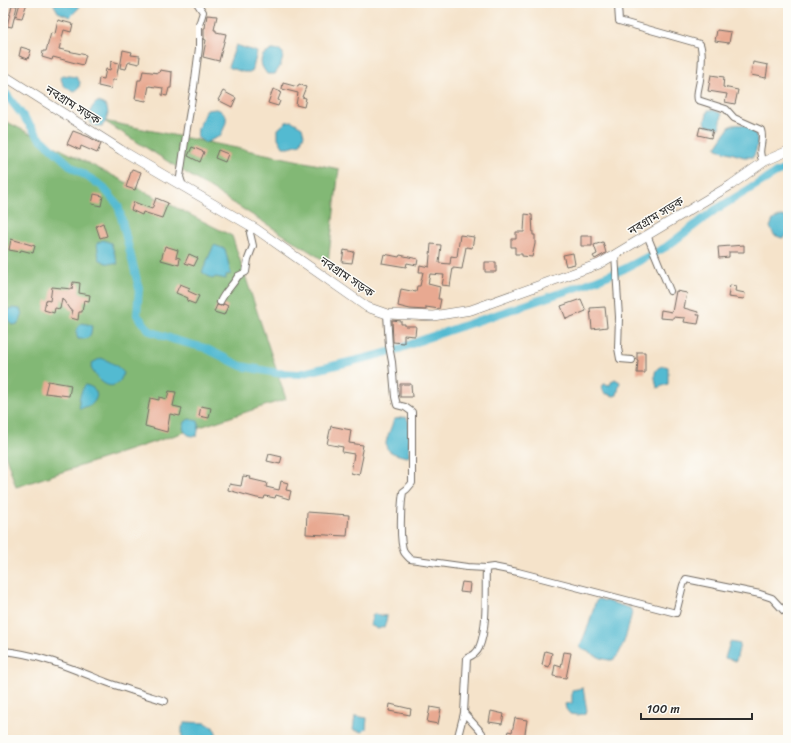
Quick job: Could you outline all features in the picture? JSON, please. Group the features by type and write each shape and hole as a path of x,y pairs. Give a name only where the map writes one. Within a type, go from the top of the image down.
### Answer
{"main road":[{"name":"নবগ্রাম সড়ক","path":"3,75 121,150 253,227 367,307 388,314 433,316 471,310 599,264 731,185 763,162 788,151"}],"street":[{"path":"183,186 180,177 199,48 199,25 203,12 197,3"},
{"path":"617,3 619,21 621,22 700,44 702,50 700,81 697,96 698,100 726,109 734,118 761,130 763,136 760,145 760,153 763,162"},
{"path":"220,302 232,284 237,280 238,276 246,272 248,259 253,246 250,233 253,227"},
{"path":"647,235 670,291"},
{"path":"615,254 618,348 620,359 632,360"},
{"path":"388,314 389,346 395,397 397,405 406,407 412,412 412,483 407,490 403,492 401,530 404,552 410,559 467,567 493,567 676,613 686,579 760,594 772,598 784,611"},
{"path":"457,740 464,713 467,658 479,649 484,626 486,568"},
{"path":"3,651 16,652 79,670 165,701"},
{"path":"464,713 482,734 483,740"}],"green space":[{"path":"3,120 232,236 286,399 16,487 3,448"},
{"path":"104,121 339,169 328,263"}],"water":[{"path":"55,3 79,3 78,9 70,17 58,12 54,5"},
{"path":"236,45 257,52 252,72 243,72 228,67"},
{"path":"272,50 280,50 283,53 282,59 280,67 275,74 267,74 262,67 261,60 263,55"},
{"path":"63,75 76,77 80,82 79,88 75,91 66,87 61,78"},
{"path":"97,102 105,105 108,111 107,119 102,126 91,124 90,120 90,112"},
{"path":"216,109 224,113 226,116 226,124 220,136 205,143 197,137 198,128 206,110"},
{"path":"708,110 713,110 722,114 720,128 706,125 705,121"},
{"path":"292,121 302,127 304,135 300,144 283,147 278,138 278,129 286,122"},
{"path":"730,126 747,126 755,133 757,144 753,157 744,157 717,149 716,147"},
{"path":"781,216 788,218 788,235 782,238 774,235 770,227 773,220"},
{"path":"103,240 111,243 118,264 106,263 99,259 97,243"},
{"path":"214,245 225,249 231,274 226,275 226,279 216,277 212,279 202,272"},
{"path":"13,308 20,309 22,315 18,324 12,325 8,319 8,310"},
{"path":"81,323 92,325 91,333 89,337 78,339 77,330"},
{"path":"101,358 114,364 124,373 120,381 115,385 107,385 96,376 91,368 92,363"},
{"path":"665,366 668,367 668,384 657,388 655,377 656,371 658,368"},
{"path":"615,379 620,382 617,395 614,396 604,393 602,387 604,384 610,385"},
{"path":"85,385 92,388 97,395 92,404 80,409 79,399"},
{"path":"406,417 409,422 409,456 407,457 391,452 386,446 388,436 395,419"},
{"path":"189,419 198,421 199,425 197,436 186,433 183,428 185,422"},
{"path":"599,599 630,608 632,612 622,646 616,658 612,660 597,656 582,649 580,646 589,624 595,603"},
{"path":"373,614 387,616 384,627 378,629 370,625"},
{"path":"730,642 740,644 736,661 725,658"},
{"path":"583,688 587,711 584,714 570,714 566,709 565,704 572,703 572,690"},
{"path":"355,716 367,718 366,729 363,732 353,730"},
{"path":"186,722 206,723 214,728 219,740 182,740 182,727"}],"building":[{"path":"20,3 27,3 22,18 16,17"},
{"path":"12,5 17,6 12,27 7,26"},
{"path":"207,15 217,16 214,30 216,30 216,32 226,34 219,61 203,57 206,40 204,39 204,28"},
{"path":"58,20 73,24 71,32 64,30 59,49 86,55 83,65 53,57 52,60 42,57 43,51 46,51 51,33 55,34"},
{"path":"717,30 731,32 729,43 715,41"},
{"path":"21,47 31,50 28,59 19,56"},
{"path":"123,50 132,52 131,55 140,56 139,64 130,62 128,63 126,69 120,68"},
{"path":"111,61 119,63 116,80 112,80 111,89 98,86 99,78 104,79 106,69 110,70"},
{"path":"753,62 768,65 766,78 751,75"},
{"path":"160,70 172,72 171,88 169,88 167,96 162,95 163,88 149,86 146,101 135,99 138,80 141,80 143,71 159,73"},
{"path":"711,75 724,77 723,87 738,90 735,104 725,102 727,94 708,91"},
{"path":"283,83 298,87 299,84 306,87 302,97 306,98 304,107 296,105 298,93 282,89"},
{"path":"273,89 281,92 278,100 280,101 278,106 268,103"},
{"path":"223,91 236,98 232,107 218,100"},
{"path":"700,127 713,130 711,138 698,135"},
{"path":"73,131 89,137 101,144 97,153 81,146 80,150 67,144"},
{"path":"192,147 204,152 200,162 188,156"},
{"path":"218,150 228,154 225,162 215,158"},
{"path":"132,169 141,172 135,190 126,187"},
{"path":"94,194 103,196 101,206 92,204"},
{"path":"156,198 168,203 162,218 143,212 142,215 131,210 134,202 152,209"},
{"path":"525,214 532,215 535,244 532,257 522,256 522,254 515,254 515,247 511,247 511,239 516,239 516,232 524,232"},
{"path":"103,223 107,236 100,238 96,226"},
{"path":"460,235 474,237 472,248 466,247 462,269 453,268 450,286 442,285 444,275 430,274 428,284 440,287 438,299 441,299 439,309 426,307 426,310 410,309 398,306 401,289 416,292 417,286 420,286 423,272 419,272 420,265 429,267 431,244 441,245 439,263 450,264 451,256 457,257"},
{"path":"581,236 592,236 592,246 581,246"},
{"path":"11,239 35,246 33,253 21,250 20,252 9,250"},
{"path":"603,242 606,253 595,259 593,256 597,254 594,245"},
{"path":"744,245 744,252 729,252 729,257 719,258 718,247"},
{"path":"165,246 178,250 176,257 180,258 179,265 161,260"},
{"path":"344,250 354,252 352,263 342,262"},
{"path":"573,253 575,264 566,266 563,255"},
{"path":"189,254 198,258 194,266 185,263"},
{"path":"384,254 399,257 400,255 418,259 417,265 407,263 406,267 382,263"},
{"path":"485,262 496,262 496,272 485,272"},
{"path":"73,282 80,283 79,293 90,295 89,301 84,300 82,312 79,312 78,320 71,318 73,310 70,310 62,298 60,309 55,308 54,313 44,310 46,300 50,301 52,287 72,289"},
{"path":"180,284 190,288 188,291 199,296 195,304 187,301 188,298 176,293"},
{"path":"730,285 736,286 735,291 745,293 744,299 728,297"},
{"path":"676,291 687,293 684,308 698,312 697,315 700,315 698,324 684,322 685,318 660,318 661,310 672,312"},
{"path":"581,299 586,311 566,319 561,306"},
{"path":"224,304 228,306 224,315 214,312 217,305 221,306"},
{"path":"605,307 607,327 592,329 590,308"},
{"path":"392,320 401,321 401,324 405,324 405,326 416,326 415,336 404,335 404,343 393,342"},
{"path":"637,352 645,352 645,373 637,373"},
{"path":"48,381 71,385 69,396 45,393"},
{"path":"400,384 411,384 412,397 400,397"},
{"path":"169,391 176,392 173,406 182,408 180,416 170,414 167,432 145,426 150,398 159,400 159,397 167,399"},
{"path":"201,406 211,408 209,418 199,416"},
{"path":"331,426 351,430 349,443 363,445 361,455 363,456 359,475 351,473 354,454 342,452 343,447 327,444"},
{"path":"269,454 282,457 280,464 267,461"},
{"path":"243,476 251,477 250,479 267,483 266,487 279,490 281,481 288,483 286,490 291,491 289,499 276,495 275,498 265,496 264,499 257,498 228,490 229,484 241,486"},
{"path":"307,512 349,515 347,536 306,534"},
{"path":"462,582 470,583 469,593 460,592"},
{"path":"545,651 552,653 549,667 542,665"},
{"path":"564,652 571,653 566,678 553,676 555,665 561,667"},
{"path":"390,704 411,709 410,715 389,711"},
{"path":"430,707 441,709 438,724 427,722"},
{"path":"491,711 504,714 502,724 489,722"},
{"path":"515,718 527,720 524,740 506,738 508,731 512,732"}],"waterway":[{"path":"3,90 39,137 72,167 102,186 118,205 139,288 137,315 150,331 175,340 205,348 241,366 277,373 299,374 399,349 427,338 581,286 624,269 666,247 715,210 776,173 788,168"}]}
